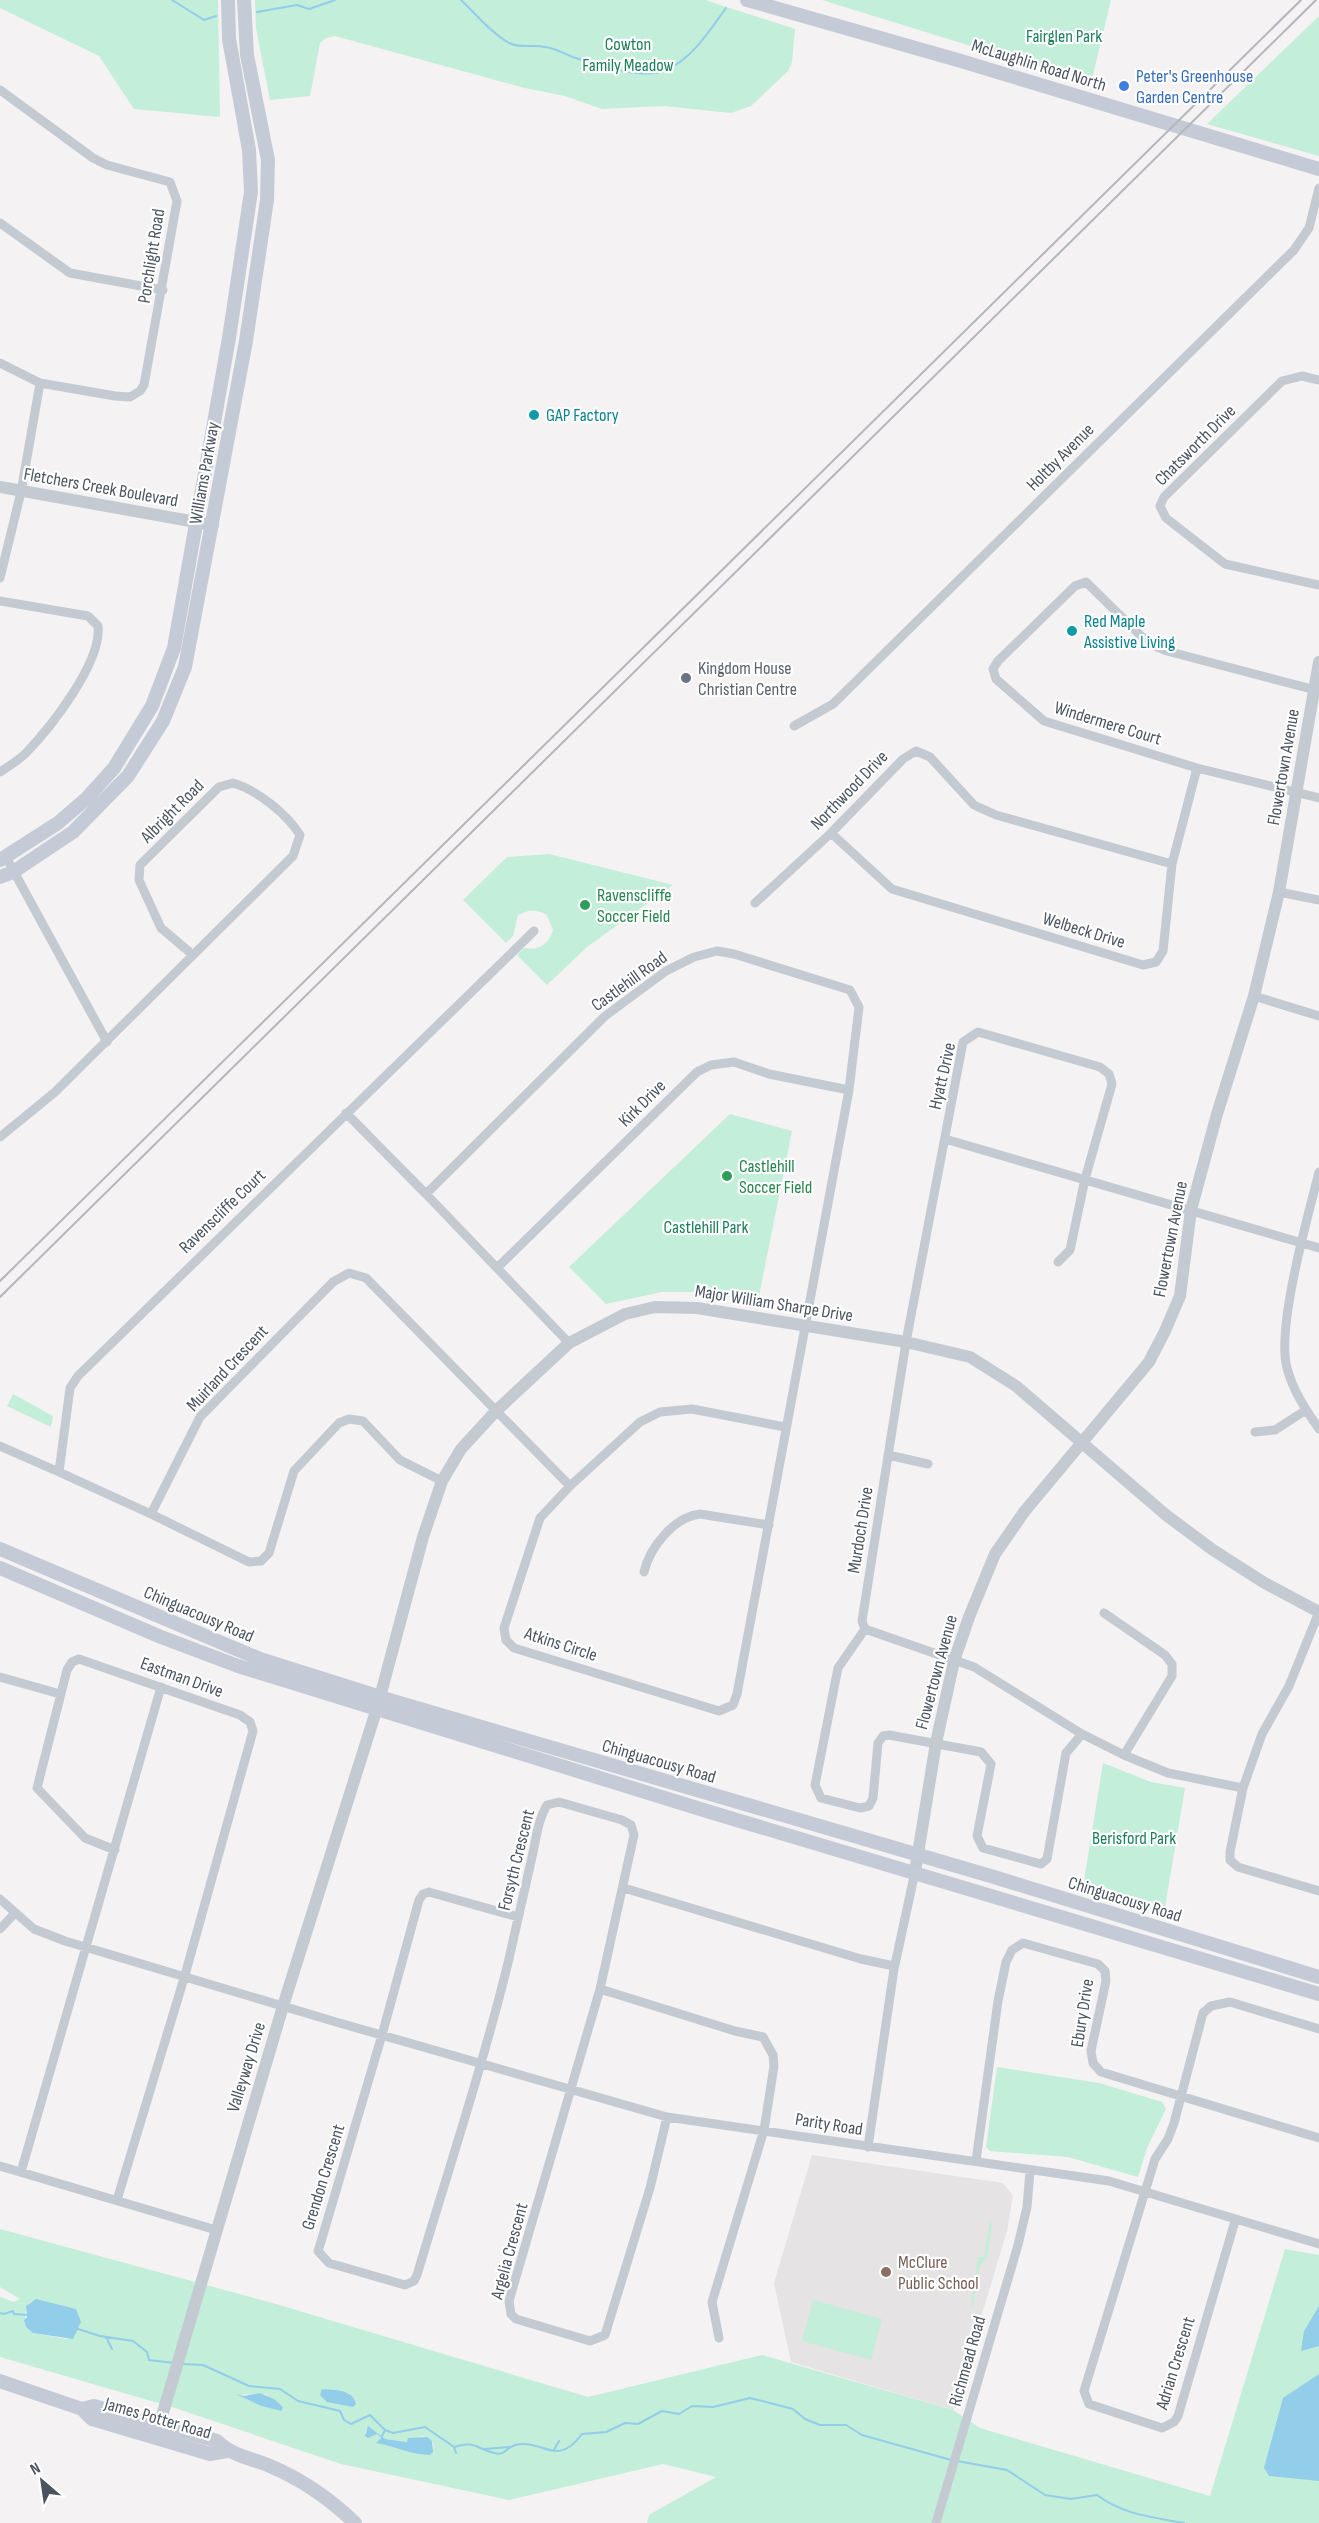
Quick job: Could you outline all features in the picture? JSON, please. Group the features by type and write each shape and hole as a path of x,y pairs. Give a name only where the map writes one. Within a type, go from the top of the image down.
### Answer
{"main road":[{"name":"Williams Parkway","path":"3,858 58,823 87,798 136,737 166,674 174,648 229,338 251,192 249,150 230,39 228,0"},
{"name":"Williams Parkway","path":"0,877 14,872 73,832 128,776 148,748 185,667 248,329 267,200 268,160 244,35 244,0"},
{"name":"McLaughlin Road North","path":"747,0 961,61 1319,169"},
{"name":"Chinguacousy Road","path":"0,1549 240,1652 378,1702 915,1872 1319,1994"},
{"name":"Chinguacousy Road","path":"0,1568 161,1637 238,1666 378,1702 918,1856 1319,1977"},
{"name":"James Potter Road","path":"0,2381 82,2409 92,2419 210,2454 227,2451"},
{"name":"James Potter Road","path":"82,2409 94,2406 217,2441 227,2451 272,2467 313,2489 355,2523"}],"street":[{"name":"Porchlight Road","path":"0,90 93,158 107,165 170,182 177,201 163,290 144,385 140,391 130,397 115,396 40,383"},
{"name":"Holtby Avenue","path":"794,726 833,704 1294,250 1310,228 1319,188"},
{"path":"0,224 70,273 163,290"},
{"path":"0,363 40,383 21,492 0,578"},
{"name":"Chatsworth Drive","path":"1319,380 1302,376 1282,381 1164,497 1160,506 1166,518 1225,564 1319,585"},
{"name":"Fletchers Creek Boulevard","path":"0,487 213,525"},
{"name":"Windermere Court","path":"1317,691 1167,651 1150,644 1086,582 1075,586 998,661 993,669 996,679 1044,721 1197,768 1319,798"},
{"path":"0,601 88,616 98,626 99,632 99,640 79,683 57,718 24,755 0,772"},
{"name":"Flowertown Avenue","path":"915,1872 936,1743 954,1661 995,1554 1024,1512 1149,1362 1166,1331 1180,1296 1191,1210 1217,1114 1254,996 1279,892 1317,691 1319,662"},
{"name":"Northwood Drive","path":"755,903 831,833 903,759 916,751 930,757 974,805 996,815 1172,864"},
{"name":"Welbeck Drive","path":"831,833 892,889 1143,964 1156,962 1163,951 1172,864 1197,768"},
{"name":"Albright Road","path":"0,1137 55,1092 293,856 299,845 300,835 294,825 271,805 233,783 219,788 140,865 139,880 161,928 193,955"},
{"path":"3,858 14,872 107,1042"},
{"path":"1279,892 1319,900"},
{"name":"Ravenscliffe Court","path":"58,1472 70,1388 78,1376 534,931"},
{"name":"Castlehill Road","path":"426,1194 605,1016 666,971 694,957 717,951 734,954 850,990 859,1007 849,1090 804,1325"},
{"path":"1254,996 1319,1016"},
{"name":"Hyatt Drive","path":"906,1342 963,1042 978,1032 1100,1067 1109,1074 1112,1084 1084,1179"},
{"name":"Kirk Drive","path":"496,1268 697,1072 711,1065 734,1062 769,1074 849,1090"},
{"path":"346,1113 568,1343"},
{"path":"945,1139 1319,1248"},
{"path":"1319,1172 1302,1243 1284,1340 1286,1366 1306,1410 1319,1429"},
{"path":"1058,1262 1070,1250 1084,1179"},
{"name":"Muirland Crescent","path":"151,1514 200,1417 333,1282 349,1273 366,1278 570,1486"},
{"name":"Major William Sharpe Drive","path":"378,1702 423,1537 442,1481 461,1449 496,1411 568,1343 625,1314 655,1307 697,1308 804,1325 906,1342 970,1358 1016,1386 1166,1515 1213,1550 1263,1582 1319,1612"},
{"name":"Atkins Circle","path":"785,1427 692,1409 660,1412 640,1422 570,1486 540,1518 504,1628 506,1640 514,1648 719,1711 733,1705 769,1525 804,1325"},
{"name":"Murdoch Drive","path":"865,1629 862,1621 906,1342"},
{"path":"1255,1432 1275,1430 1306,1410"},
{"path":"0,1446 151,1514 249,1562 261,1561 269,1553 294,1471 339,1423 350,1419 363,1421 400,1460 442,1481"},
{"path":"888,1455 928,1464"},
{"path":"644,1572 648,1557 675,1525 689,1515 700,1514 769,1525"},
{"path":"1319,1612 1289,1686 1262,1734 1243,1788 1230,1860 1238,1867 1319,1891"},
{"path":"1104,1613 1165,1655 1172,1664 1172,1676 1124,1755"},
{"path":"1082,1734 1066,1753 1047,1859 1041,1864 983,1848 978,1836 991,1764 981,1752 883,1736 878,1743 873,1798 869,1806 860,1808 821,1798 815,1785 838,1668 865,1629 974,1667 1082,1734 1124,1755 1168,1773 1243,1788"},
{"name":"Eastman Drive","path":"115,1850 85,1838 41,1795 38,1788 69,1665 80,1659 245,1717 253,1728 184,1975"},
{"path":"0,1677 60,1694"},
{"path":"21,2172 162,1687"},
{"name":"Valleyway Drive","path":"156,2438 283,2006 378,1702"},
{"name":"Forsyth Crescent","path":"480,2063 518,1917 541,1814 547,1805 554,1802 631,1825 634,1835 600,1989 571,2089"},
{"path":"868,2147 894,1966 915,1872"},
{"path":"624,1888 861,1959 894,1966"},
{"path":"382,2035 419,1900 423,1894 436,1894 518,1917"},
{"name":"Parity Road","path":"0,1899 34,1929 86,1946 336,2022 667,2116 1108,2181 1235,2221 1319,2244"},
{"path":"0,1929 15,1913"},
{"name":"Ebury Drive","path":"976,2161 998,2001 1006,1962 1012,1950 1023,1943 1098,1964 1105,1971 1106,1981 1091,2052 1096,2068 1101,2072 1319,2138"},
{"path":"117,2200 184,1975"},
{"path":"600,1989 735,2031 763,2037 773,2055 774,2066 764,2130 712,2302 718,2338"},
{"path":"1144,2193 1155,2159 1171,2131 1203,2013 1211,2007 1230,2002 1319,2029"},
{"name":"Grendon Crescent","path":"382,2035 318,2251 329,2263 389,2281 405,2285 414,2281 417,2275 480,2063"},
{"name":"Argelia Crescent","path":"571,2089 508,2307 516,2319 590,2342 605,2335 650,2188 667,2116"},
{"path":"0,2166 216,2230"},
{"name":"Richmead Road","path":"936,2523 1018,2245 1027,2207 1030,2171"},
{"name":"Adrian Crescent","path":"1144,2193 1084,2391 1089,2404 1122,2416 1162,2428 1174,2422 1178,2416 1235,2221"}],"shaded area":[{"name":"McClure Public School","path":"812,2155 1003,2183 1013,2196 1007,2231 953,2410 791,2362 774,2283"}],"green space":[{"path":"0,0 218,0 220,117 134,109 99,56 0,8"},
{"name":"Cowton Family Meadow","path":"255,0 705,0 795,29 792,62 788,71 751,106 731,113 664,106 602,109 565,96 525,88 335,36 326,38 320,43 310,96 270,100 256,28"},
{"name":"Fairglen Park","path":"822,0 1111,0 1091,83"},
{"path":"1319,16 1319,156 1207,124"},
{"path":"549,854 673,885 587,947 547,985 517,955 524,948 534,949 546,943 553,930 547,915 533,911 518,915 513,936 506,943 463,900 507,857"},
{"name":"Castlehill Park","path":"730,1114 792,1131 758,1301 700,1292 662,1292 606,1304 569,1267"},
{"path":"13,1394 53,1416 51,1427 7,1406"},
{"name":"Berisford Park","path":"1103,1763 1151,1782 1185,1788 1164,1913 1083,1887"},
{"path":"997,2067 1099,2083 1162,2102 1166,2109 1147,2148 1138,2177 1068,2157 990,2151 986,2147"},
{"path":"990,2221 992,2224 987,2258 979,2267 973,2307 971,2307 978,2257 984,2257"},
{"path":"0,2229 276,2304 588,2397 762,2355 953,2410 980,2428 1210,2496 1285,2249 1319,2255 1319,2523 647,2523 649,2515 716,2477 663,2464 509,2500 341,2464 172,2407 0,2357 0,2297 14,2302 20,2299 0,2287","holes":["31,2301 74,2310 80,2326 67,2339 33,2333 26,2327 27,2306","322,2389 349,2393 353,2407 326,2400","265,2394 283,2407 283,2411 261,2406 240,2395","368,2427 385,2439 408,2442 408,2439 424,2436 432,2441 434,2447 419,2454 379,2443 381,2439 377,2434 365,2433"]},
{"path":"813,2300 882,2319 871,2360 802,2341"}],"water":[{"path":"36,2299 76,2309 81,2322 73,2339 33,2333 26,2327 24,2320 27,2317 26,2306"},
{"path":"1319,2306 1319,2346 1301,2351 1304,2331"},
{"path":"1319,2374 1319,2481 1269,2476 1264,2468 1283,2398"},
{"path":"322,2389 347,2393 351,2395 356,2404 353,2407 327,2402 320,2395"},
{"path":"260,2393 274,2399 283,2407 282,2411 261,2406 236,2394 244,2396"},
{"path":"368,2426 385,2439 407,2442 408,2438 427,2437 432,2441 433,2452 430,2455 416,2454 376,2443 381,2438 377,2434 368,2438 365,2436"}],"waterway":[{"path":"172,0 204,20 216,16"},
{"path":"257,12 297,5 309,9 335,0"},
{"path":"461,0 490,29 509,43 518,46 541,46 609,68 633,73 656,73 676,65 700,43 726,8"},
{"path":"0,2313 13,2311 14,2314 29,2315"},
{"path":"75,2328 100,2336 133,2341 147,2352 149,2360 174,2363"},
{"path":"106,2337 112,2349"},
{"path":"183,2364 203,2365 249,2386 280,2389 298,2401 340,2411 344,2420 351,2424 370,2415 385,2430 393,2433 425,2427 454,2447 467,2444 498,2454 512,2446 525,2444 549,2450 564,2450 582,2434 606,2432 625,2423 638,2424 662,2411 679,2414 692,2406 713,2407 750,2398 793,2409 805,2419 820,2425 846,2425 862,2435 951,2460"},
{"path":"382,2436 385,2430"},
{"path":"554,2450 559,2441"},
{"path":"454,2447 456,2453"},
{"path":"485,2449 509,2447"},
{"path":"957,2461 1007,2470 1045,2495 1071,2499 1097,2495 1128,2511 1184,2523"}],"railway":[{"path":"0,1281 1301,0"},
{"path":"0,1297 1316,0"}],"place":[{"name":"Peter's Greenhouse Garden Centre","path":"1124,86"},
{"name":"GAP Factory","path":"534,415"},
{"name":"Red Maple Assistive Living","path":"1072,631"},
{"name":"Kingdom House Christian Centre","path":"686,678"},
{"name":"Ravenscliffe Soccer Field","path":"585,905"},
{"name":"Castlehill Soccer Field","path":"727,1176"},
{"name":"McClure Public School","path":"886,2272"}]}
